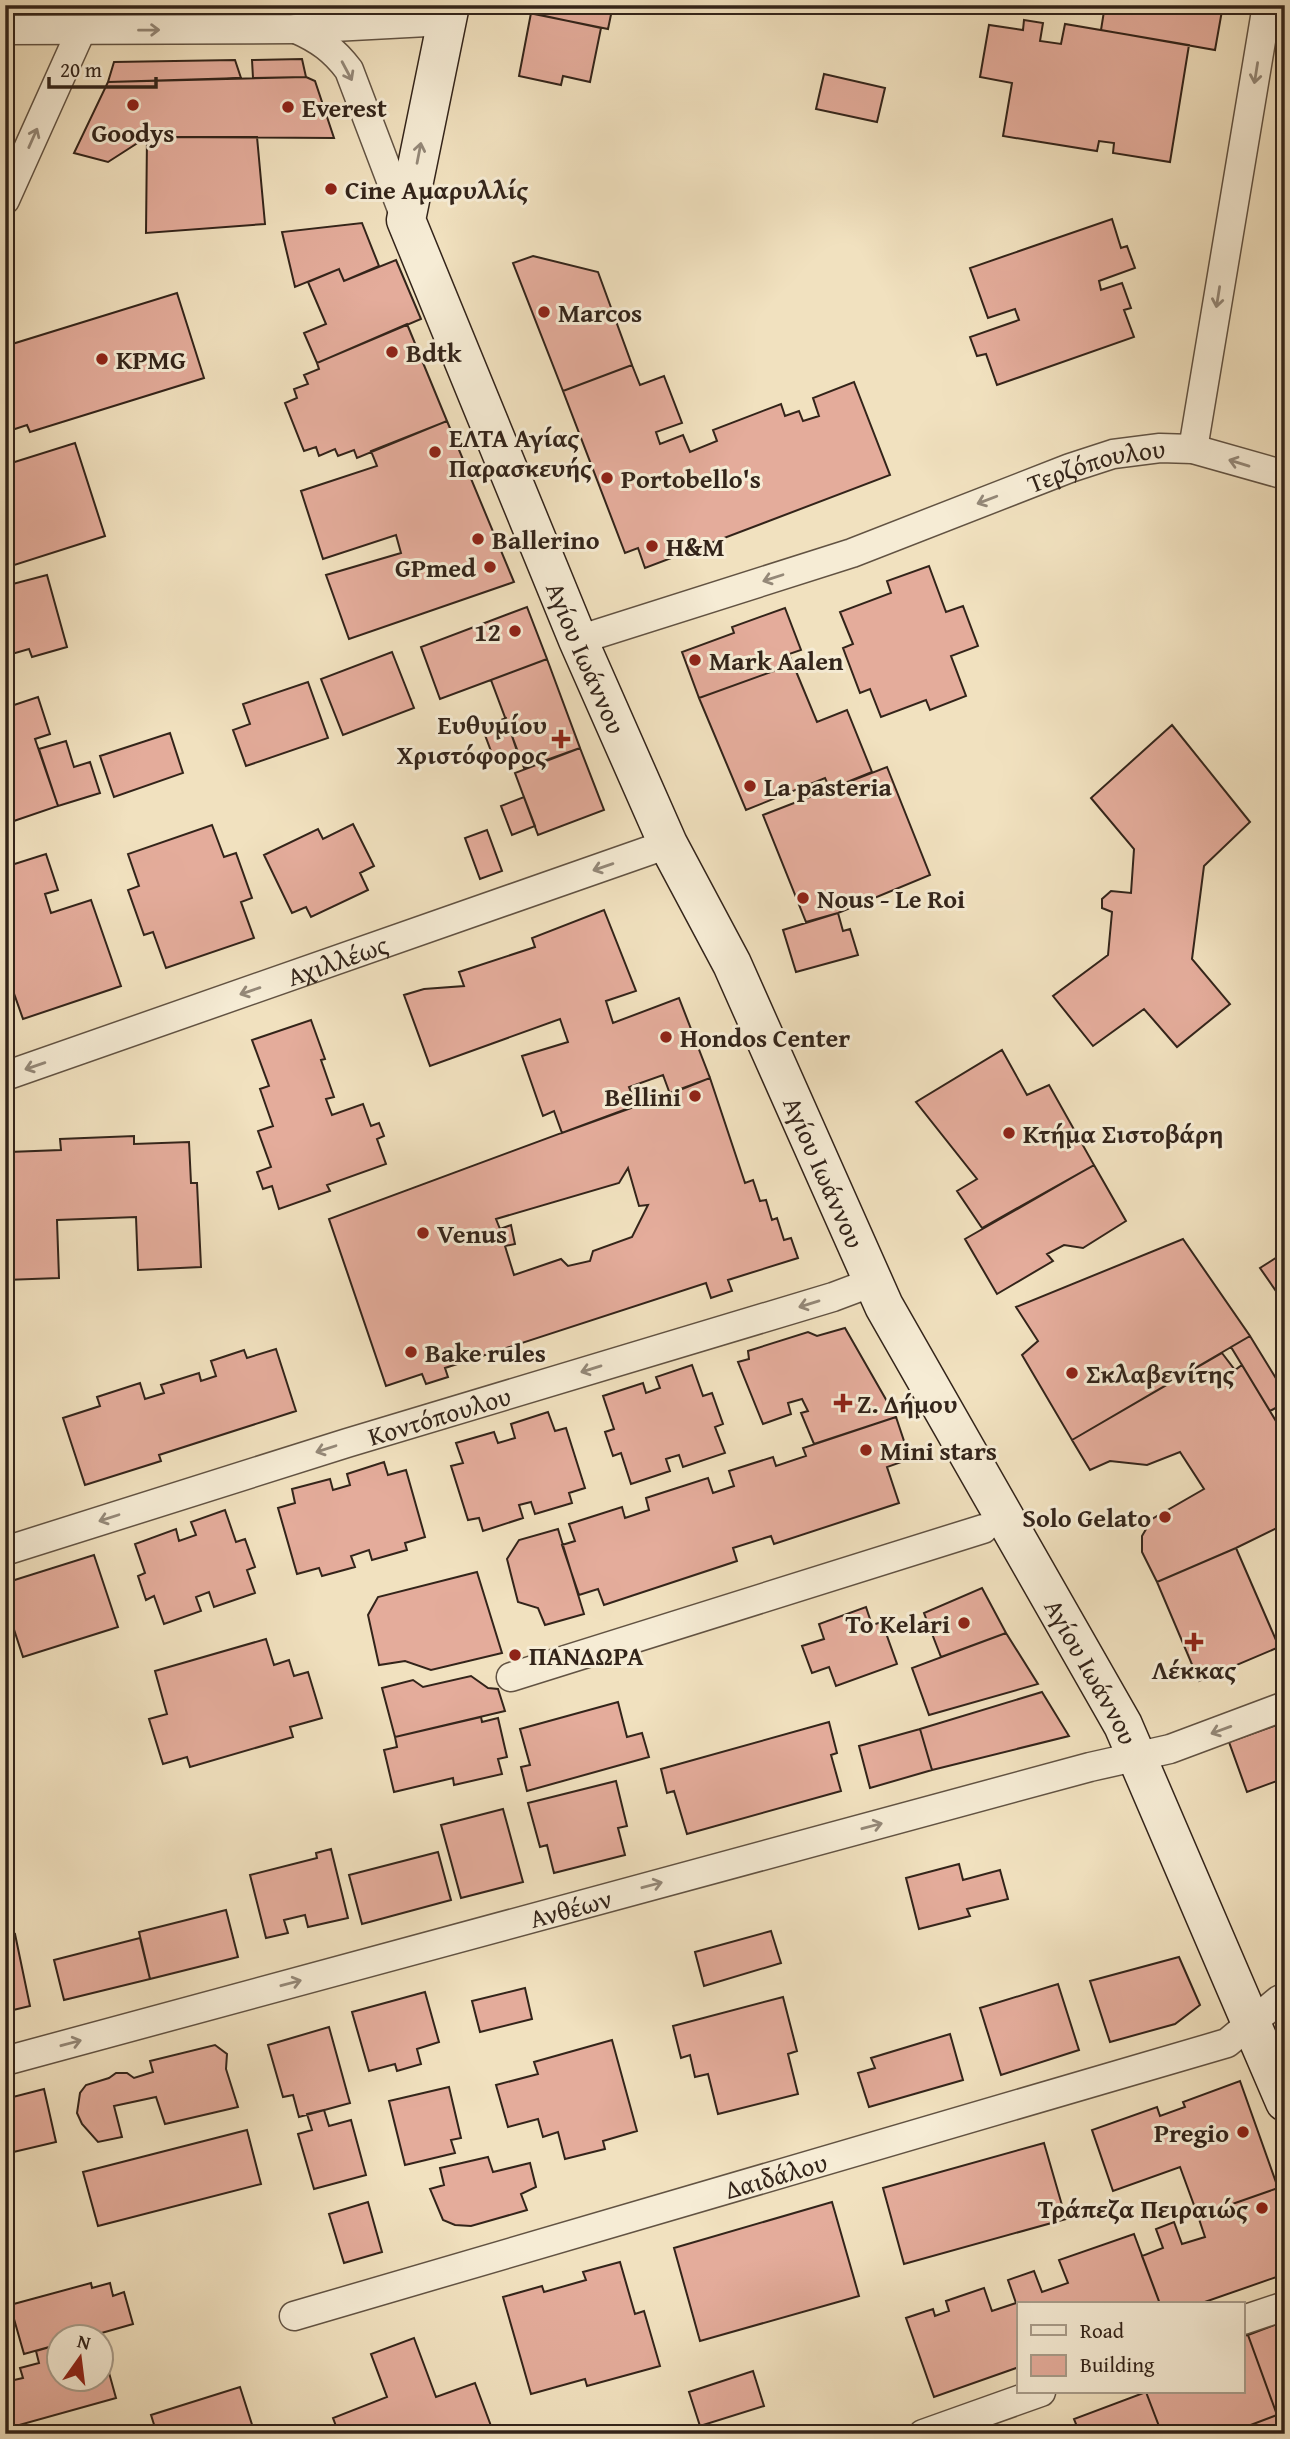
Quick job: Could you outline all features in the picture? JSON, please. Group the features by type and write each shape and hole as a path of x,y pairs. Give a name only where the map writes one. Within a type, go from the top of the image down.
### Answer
{"street":[{"name":"Τερζόπουλου","path":"578,640 852,553 1070,468 1113,454 1160,448 1193,449 1267,5"},
{"path":"5,30 296,29 448,13 406,220"},
{"name":"Αγίου Ιωάννου","path":"296,29 318,39 336,53 349,70 406,220 578,640 667,844 732,964 884,1306 1124,1725 1285,2102"},
{"path":"5,200 81,31"},
{"path":"1193,449 1285,475"},
{"name":"Αχιλλέως","path":"5,1076 667,844"},
{"name":"Κοντόπουλου","path":"5,1551 347,1443 807,1305 873,1282"},
{"path":"511,1677 983,1529"},
{"name":"Ανθέων","path":"5,2060 1090,1767 1170,1749 1285,1706"},
{"name":"Δαιδάλου","path":"294,2316 1227,2043 1285,1997"},
{"path":"1244,2320 1285,2305"},
{"path":"923,2434 1035,2394"}],"building":[{"path":"515,5 613,5 608,29 514,10"},
{"path":"1105,5 1223,5 1215,50 1101,30"},
{"path":"531,13 601,28 590,82 563,76 561,85 519,76"},
{"path":"1024,20 1043,23 1040,41 1061,44 1065,24 1189,45 1170,162 1113,153 1114,143 1099,141 1097,151 1003,136 1012,83 980,77 989,25 1023,30"},
{"path":"302,59 306,77 253,78 252,60"},
{"path":"235,60 241,78 108,82 114,62"},
{"path":"824,74 885,88 877,122 816,109"},
{"path":"306,77 315,81 334,138 147,137 108,162 74,153 108,82"},
{"path":"5,91 10,91 11,119 5,135"},
{"path":"147,137 257,137 265,224 146,233"},
{"path":"1112,219 1121,248 1127,246 1135,268 1099,281 1101,290 1122,283 1131,308 1124,310 1134,337 997,385 986,354 977,356 970,337 1019,320 1015,309 988,318 970,268"},
{"path":"362,223 379,266 344,281 339,269 295,287 282,232"},
{"path":"533,256 598,272 632,365 563,391 513,263"},
{"path":"396,260 421,319 317,363 304,333 326,324 308,282 339,269 344,281"},
{"name":"KPMG","path":"177,293 204,378 30,432 27,425 9,431 7,425 5,426 5,356 12,353 9,345"},
{"path":"407,324 447,421 357,458 354,450 338,456 335,449 319,456 316,447 304,451 285,403 297,398 294,389 308,384 304,375 319,369 317,363"},
{"path":"632,365 640,385 664,376 682,423 656,432 660,444 683,435 690,452 717,441 713,430 781,404 785,416 799,411 803,421 819,416 813,398 854,382 890,475 645,568 638,548 625,553 563,391"},
{"path":"447,421 514,582 349,639 326,575 401,553 396,535 323,559 301,491 377,466 371,451"},
{"path":"75,443 105,536 5,568 5,465"},
{"path":"929,566 946,612 963,606 978,646 951,656 966,696 930,710 926,700 881,717 870,689 860,693 843,648 853,644 840,612 891,593 887,581"},
{"path":"47,575 67,647 32,657 29,649 5,656 5,586"},
{"path":"527,607 547,659 440,699 421,647"},
{"path":"785,608 801,650 789,654 793,664 699,698 682,652 734,633 732,627"},
{"path":"392,652 414,708 343,735 321,679"},
{"path":"547,659 580,748 524,768 491,680"},
{"path":"793,664 817,722 847,710 872,772 830,789 825,778 746,810 699,698"},
{"path":"308,682 328,738 246,766 233,730 250,724 243,704"},
{"path":"38,697 50,734 35,739 58,806 5,824 5,708"},
{"path":"506,718 517,751 494,759 482,727"},
{"path":"1172,725 1250,822 1204,866 1192,959 1230,1004 1177,1047 1144,1009 1093,1046 1053,996 1108,955 1112,912 1102,908 1102,899 1111,891 1131,893 1134,849 1091,798"},
{"path":"170,733 183,773 114,797 100,756"},
{"path":"66,741 74,767 90,762 100,793 58,806 39,749"},
{"path":"580,748 604,810 538,835 515,773"},
{"path":"887,767 930,875 838,913 806,922 763,815"},
{"path":"524,797 535,826 512,835 501,806"},
{"path":"353,824 374,866 360,873 368,890 311,917 306,907 292,913 264,855 318,829 323,839"},
{"path":"212,825 224,857 236,853 252,898 241,902 254,938 166,968 153,932 144,935 128,890 139,886 128,854"},
{"path":"487,830 502,871 480,879 465,838"},
{"path":"46,854 58,890 45,894 51,913 91,900 121,986 23,1019 5,968 5,867"},
{"path":"604,910 636,991 606,1001 613,1023 679,998 710,1078 670,1094 663,1075 629,1087 637,1106 562,1133 554,1111 543,1116 522,1056 568,1042 560,1019 430,1066 404,995 424,989 464,986 459,972 535,947 532,938"},
{"path":"838,913 843,931 850,929 858,955 796,972 783,930"},
{"path":"311,1020 325,1059 321,1060 334,1097 326,1099 332,1115 363,1104 371,1126 379,1123 384,1136 377,1139 386,1164 327,1185 330,1191 279,1209 272,1186 263,1189 257,1172 271,1167 258,1131 273,1126 260,1089 269,1086 252,1040"},
{"name":"Κτήμα Σιστοβάρη","path":"1002,1050 1027,1095 1049,1085 1094,1165 982,1228 957,1191 977,1179 916,1102"},
{"name":"Venus","path":"710,1078 745,1183 753,1180 760,1201 766,1200 772,1220 777,1218 784,1240 791,1238 798,1258 728,1280 732,1291 711,1298 706,1283 445,1368 448,1377 426,1384 422,1374 386,1386 329,1219","holes":["628,1168 639,1206 648,1205 632,1237 593,1251 590,1261 568,1266 561,1259 514,1275 505,1246 515,1244 511,1225 500,1229 496,1219 619,1183"]},
{"path":"134,1136 134,1144 189,1142 191,1183 197,1183 201,1267 138,1270 136,1217 57,1220 59,1278 5,1280 5,1195 10,1195 9,1152 61,1150 60,1139"},
{"name":"Κτήμα Σιστοβάρη","path":"1094,1165 1126,1221 1083,1248 1064,1245 1047,1254 1053,1261 997,1294 965,1239"},
{"path":"1183,1239 1250,1336 1072,1440 1022,1355 1038,1341 1016,1307"},
{"path":"1285,1252 1285,1304 1260,1268"},
{"path":"845,1328 896,1417 814,1444 801,1413 808,1411 802,1399 788,1403 791,1414 763,1424 738,1362 749,1359 748,1351 808,1332 817,1336"},
{"path":"1250,1336 1285,1393 1285,1403 1270,1411 1231,1347"},
{"path":"276,1349 296,1411 159,1455 161,1461 85,1485 63,1418 100,1406 97,1397 140,1383 145,1399 164,1393 161,1385 199,1373 201,1381 216,1376 211,1361 244,1350 247,1358"},
{"path":"1222,1353 1235,1370 1242,1365 1285,1436 1285,1524 1157,1582 1142,1552 1142,1536 1152,1519 1204,1489 1180,1452 1147,1465 1110,1461 1090,1470 1072,1440"},
{"path":"692,1365 703,1396 712,1393 723,1424 715,1427 725,1453 683,1467 679,1455 666,1459 670,1471 631,1484 621,1453 613,1456 605,1432 614,1429 603,1396 643,1383 646,1393 660,1388 656,1377"},
{"path":"548,1412 555,1431 566,1428 585,1488 569,1493 572,1503 535,1514 531,1502 519,1505 523,1518 483,1531 479,1518 468,1520 451,1466 463,1463 456,1443 494,1432 498,1443 515,1438 511,1424"},
{"path":"896,1417 910,1459 887,1467 899,1503 774,1544 771,1536 733,1548 737,1561 604,1605 598,1589 579,1595 562,1545 575,1541 569,1524 622,1507 625,1518 649,1510 646,1498 708,1478 713,1493 734,1486 729,1471 773,1457 776,1466 806,1456 803,1448"},
{"path":"384,1462 388,1475 406,1470 425,1537 405,1543 407,1550 372,1560 369,1550 351,1556 355,1567 322,1576 319,1568 297,1574 278,1508 295,1503 292,1489 330,1479 333,1490 350,1485 347,1474"},
{"path":"225,1510 236,1542 245,1539 255,1567 247,1570 255,1593 214,1607 209,1592 196,1597 201,1611 164,1624 154,1596 146,1600 138,1576 145,1573 135,1544 176,1529 179,1541 196,1535 191,1522"},
{"path":"558,1529 584,1614 545,1625 538,1608 518,1602 507,1559 519,1540"},
{"path":"1236,1548 1279,1647 1199,1681 1157,1582"},
{"path":"94,1555 118,1627 23,1657 5,1602 5,1583"},
{"path":"477,1572 502,1653 431,1670 405,1661 379,1665 368,1615 378,1597"},
{"name":"To Kelari","path":"982,1588 1006,1633 941,1657 924,1613"},
{"path":"866,1607 872,1625 882,1622 897,1664 836,1686 829,1667 812,1673 802,1646 824,1639 819,1624"},
{"path":"1006,1633 1038,1684 929,1715 912,1668"},
{"path":"266,1639 274,1665 289,1660 294,1676 308,1672 322,1718 290,1727 293,1737 190,1767 187,1757 163,1764 149,1719 167,1714 155,1671"},
{"path":"471,1676 488,1688 498,1689 505,1711 395,1737 382,1688 413,1680 423,1687"},
{"path":"1042,1692 1069,1736 932,1770 920,1729"},
{"path":"618,1702 627,1737 642,1733 649,1757 527,1791 521,1767 530,1765 520,1729"},
{"path":"481,1717 482,1722 498,1718 507,1757 498,1759 502,1774 454,1785 453,1778 394,1792 384,1750 397,1747 395,1737"},
{"path":"829,1722 837,1753 831,1755 841,1791 687,1834 674,1791 667,1793 661,1769"},
{"path":"1285,1722 1285,1778 1247,1792 1229,1742"},
{"path":"920,1729 932,1770 870,1788 859,1746"},
{"path":"616,1781 627,1826 618,1828 625,1855 554,1873 547,1845 540,1847 528,1803"},
{"path":"503,1809 523,1882 461,1898 441,1825"},
{"path":"331,1849 348,1918 308,1927 305,1915 284,1920 288,1933 266,1938 250,1875 317,1858 316,1853"},
{"path":"438,1852 451,1900 362,1924 349,1875"},
{"path":"959,1864 963,1880 1000,1870 1008,1899 967,1909 970,1916 919,1929 906,1878"},
{"path":"226,1910 238,1957 150,1979 139,1932"},
{"path":"771,1931 781,1963 704,1986 695,1952"},
{"path":"15,1934 30,2006 5,2012 5,1936"},
{"path":"140,1938 150,1979 64,2000 54,1960"},
{"path":"1179,1957 1200,2005 1175,2024 1110,2042 1090,1981"},
{"path":"1058,1984 1079,2050 1001,2075 980,2008"},
{"path":"525,1988 532,2019 480,2032 472,2001"},
{"path":"425,1992 439,2042 417,2049 421,2064 397,2071 395,2064 369,2071 352,2012"},
{"path":"783,1997 797,2051 788,2054 798,2094 718,2114 708,2074 695,2077 690,2055 681,2058 673,2026"},
{"path":"329,2027 350,2103 299,2117 293,2095 283,2097 268,2045"},
{"path":"950,2034 963,2080 869,2107 858,2073 875,2068 871,2058"},
{"path":"612,2040 637,2131 603,2141 605,2149 565,2159 558,2132 543,2137 538,2119 508,2127 496,2085 538,2074 534,2062"},
{"path":"215,2045 227,2054 226,2069 238,2107 165,2124 156,2097 114,2106 122,2137 98,2142 82,2124 77,2113 80,2093 86,2085 116,2073 127,2073 134,2078 153,2072 150,2061"},
{"path":"1240,2081 1278,2188 1198,2216 1180,2167 1113,2191 1092,2130 1157,2107 1160,2116 1185,2107 1183,2102"},
{"path":"449,2087 461,2138 451,2140 455,2153 405,2165 389,2101"},
{"path":"44,2089 56,2142 5,2154 5,2099"},
{"path":"324,2110 329,2126 351,2120 366,2175 314,2189 298,2134 312,2130 307,2114"},
{"path":"247,2130 261,2184 98,2226 83,2172"},
{"path":"1044,2143 1066,2219 904,2264 883,2188"},
{"path":"488,2157 493,2172 530,2163 536,2187 521,2194 527,2210 471,2226 455,2225 443,2220 430,2189 444,2185 440,2168"},
{"path":"1278,2188 1285,2208 1285,2274 1205,2302 1159,2302 1142,2256 1163,2248 1156,2229 1174,2222 1182,2244 1205,2237 1198,2216"},
{"path":"368,2202 382,2252 344,2263 329,2214"},
{"path":"832,2202 859,2296 700,2341 674,2248"},
{"path":"1134,2234 1159,2302 1017,2302 1017,2368 934,2397 906,2318 933,2309 935,2316 949,2311 946,2301 984,2288 992,2311 1016,2303 1008,2280 1034,2271 1042,2292 1068,2283 1059,2260"},
{"path":"620,2262 635,2314 644,2311 660,2366 587,2386 585,2379 531,2394 503,2297 542,2286 544,2292 586,2280 583,2272"},
{"path":"91,2283 92,2288 110,2283 113,2296 124,2292 133,2324 116,2329 116,2324 46,2324 46,2348 24,2354 10,2305"},
{"path":"1285,2321 1285,2412 1277,2415 1248,2335"},
{"path":"1248,2335 1277,2415 1227,2434 1162,2434 1147,2394 1244,2394 1244,2336"},
{"path":"414,2338 436,2397 475,2383 494,2434 339,2434 333,2418 387,2397 371,2354"},
{"path":"46,2348 46,2394 115,2394 116,2398 5,2429 5,2382 23,2378 20,2368 39,2363 36,2351"},
{"path":"753,2371 764,2406 700,2426 689,2392"},
{"path":"240,2387 255,2434 157,2434 151,2415"},
{"path":"1147,2394 1162,2434 1080,2434 1074,2419"},
{"path":"1285,2412 1285,2434 1227,2434 1277,2415"}],"place":[{"name":"Goodys","path":"133,105"},
{"name":"Everest","path":"288,107"},
{"name":"Cine Αμαρυλλίς","path":"331,189"},
{"name":"Marcos","path":"544,312"},
{"name":"Bdtk","path":"392,352"},
{"name":"KPMG","path":"102,359"},
{"name":"ΕΛΤΑ Αγίας Παρασκευής","path":"435,452"},
{"name":"Portobello's","path":"607,478"},
{"name":"Ballerino","path":"478,539"},
{"name":"H&M","path":"652,546"},
{"name":"GPmed","path":"490,567"},
{"name":"12","path":"515,631"},
{"name":"Mark Aalen","path":"695,660"},
{"name":"Ευθυμίου Χριστόφορος","path":"561,739"},
{"name":"La pasteria","path":"750,786"},
{"name":"Nous - Le Roi","path":"803,898"},
{"name":"Hondos Center","path":"666,1037"},
{"name":"Bellini","path":"695,1096"},
{"name":"Κτήμα Σιστοβάρη","path":"1009,1133"},
{"name":"Venus","path":"423,1233"},
{"name":"Bake rules","path":"411,1352"},
{"name":"Σκλαβενίτης","path":"1072,1373"},
{"name":"Ζ. Δήμου","path":"843,1403"},
{"name":"Mini stars","path":"866,1450"},
{"name":"Solo Gelato","path":"1165,1517"},
{"name":"To Kelari","path":"964,1623"},
{"name":"Λέκκας","path":"1194,1642"},
{"name":"ΠΑΝΔΩΡΑ","path":"515,1655"},
{"name":"Pregio","path":"1243,2132"},
{"name":"Τράπεζα Πειραιώς","path":"1262,2208"}]}
